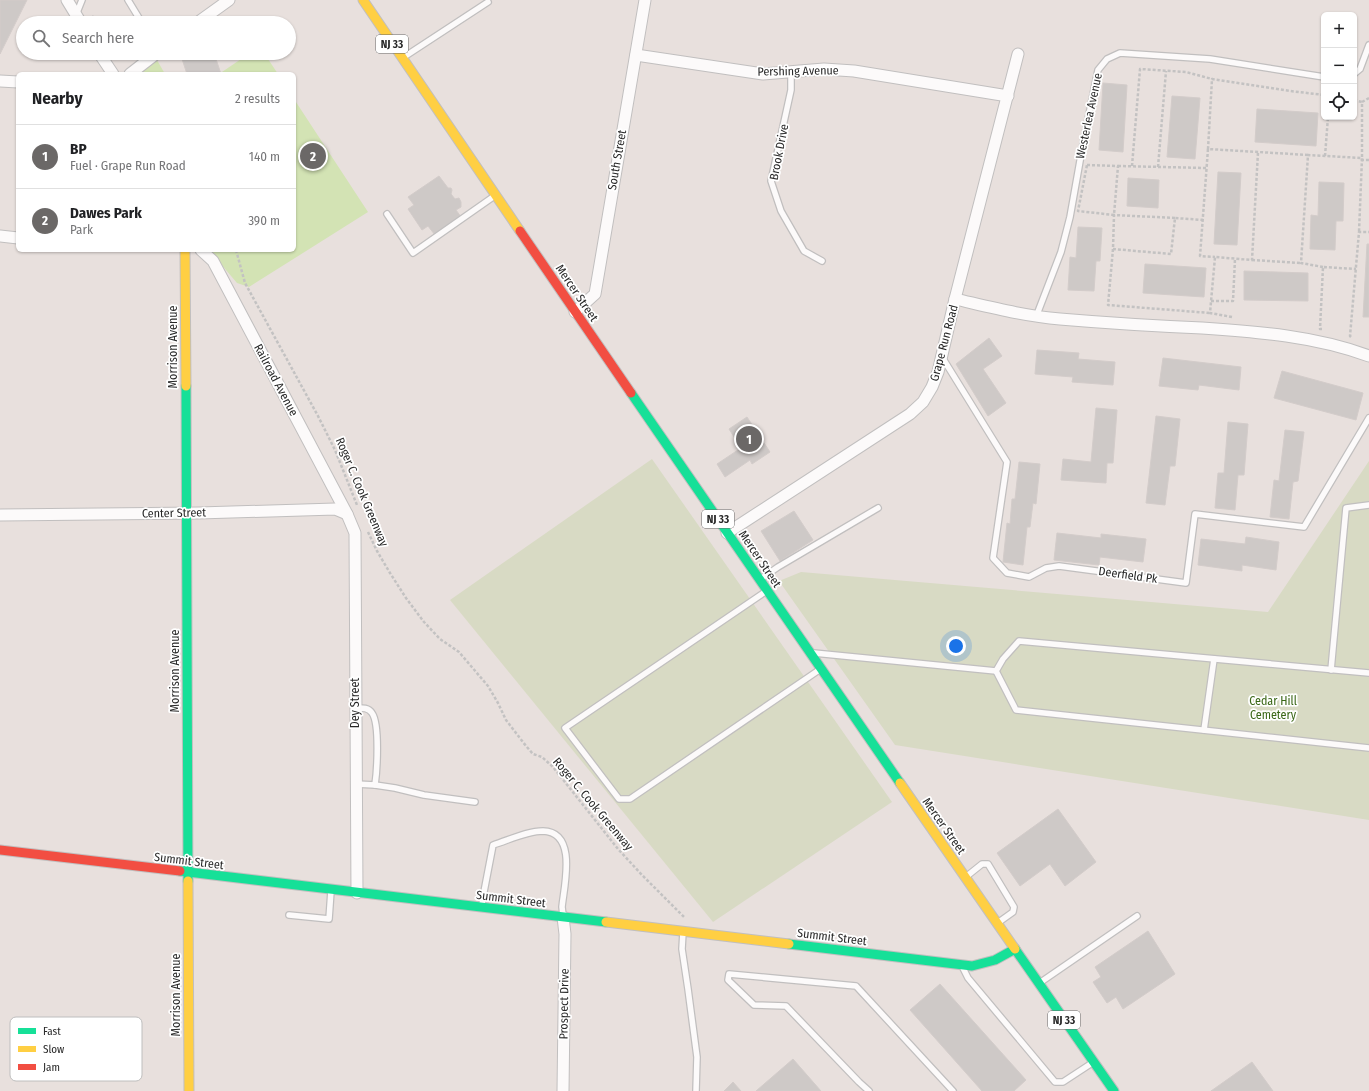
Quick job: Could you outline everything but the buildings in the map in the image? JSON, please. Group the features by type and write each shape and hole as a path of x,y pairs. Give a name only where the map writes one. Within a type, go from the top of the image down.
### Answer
{"street":[{"path":"67,0 77,16"},
{"path":"207,16 229,0"},
{"name":"Mercer Street","path":"363,0 575,312 1114,1091"},
{"name":"South Street","path":"575,312 595,294 644,0"},
{"name":"Grape Run Road","path":"728,533 910,414 923,402 932,387 938,372 1018,54"},
{"name":"Pershing Avenue","path":"636,55 763,74 824,69 854,71 1008,96"},
{"path":"104,60 112,72"},
{"path":"133,72 148,60"},
{"path":"0,81 16,82"},
{"path":"0,236 16,238"},
{"name":"Morrison Avenue","path":"185,252 189,1091"},
{"name":"Railroad Avenue","path":"204,252 213,261 347,514"},
{"path":"956,299 1036,317 1257,332 1305,338 1369,356"},
{"name":"Center Street","path":"0,514 186,513 335,509 347,514"},
{"name":"Dey Street","path":"347,514 354,533 356,893"},
{"name":"Summit Street","path":"0,850 972,966 986,964 1000,959 1015,949"},
{"name":"Prospect Drive","path":"563,1091 564,917"}],"lane":[{"path":"79,16 82,0"},
{"path":"128,0 138,16"},
{"path":"402,58 488,2"},
{"path":"1357,72 1360,69 1369,45"},
{"name":"Westerlea Avenue","path":"1036,317 1063,245 1070,217 1098,70 1107,59 1120,53 1210,59 1321,77"},
{"name":"Brook Drive","path":"791,72 791,90 771,181 781,211 804,251 822,260"},
{"path":"387,214 412,253 496,195"},
{"name":"Deerfield Pk","path":"942,357 1007,462 993,558 1007,572 1029,577 1046,568 1059,566 1186,583 1195,514 1304,527 1369,418"},
{"path":"1331,670 1346,508 1369,505"},
{"path":"760,580 785,563 878,508"},
{"path":"767,590 565,728 619,799 630,799 821,669"},
{"path":"996,671 1003,659 1019,641 1369,673"},
{"path":"810,652 996,671"},
{"path":"1204,730 1214,659"},
{"path":"996,671 1016,710 1369,748"},
{"path":"355,708 366,708 375,718 377,762 375,785"},
{"path":"355,784 375,785 424,795 475,802"},
{"path":"482,908 493,845 544,831 557,835 563,842 567,856 562,907 564,917"},
{"path":"965,877 982,864 988,864 1014,907 1013,912 997,923"},
{"path":"290,915 329,919 331,890"},
{"path":"1039,984 1137,916"},
{"path":"684,932 682,950 697,1057 696,1091"},
{"path":"962,965 968,978 1055,1082 1063,1082 1094,1062"},
{"path":"869,1091 786,1006 754,1005 728,980 729,974 856,986 953,1091"}],"path":[{"path":"1132,166 1140,69 1186,72 1212,79 1321,95"},
{"path":"1158,167 1166,71"},
{"path":"1212,79 1200,256 1301,263 1323,267 1356,269"},
{"path":"1357,101 1362,102 1369,98"},
{"path":"1356,338 1350,336 1359,232 1362,158 1362,102"},
{"path":"1325,156 1328,120"},
{"path":"1208,149 1362,158 1362,160 1369,160"},
{"path":"1252,260 1258,152"},
{"path":"1301,263 1308,155"},
{"path":"1203,220 1114,215 1078,211 1087,165 1206,168"},
{"path":"1118,166 1108,305 1210,313 1239,318"},
{"path":"1112,249 1172,254 1175,218"},
{"path":"1359,232 1369,232"},
{"name":"Roger C. Cook Greenway","path":"237,252 245,283 318,416 335,450 359,508"},
{"path":"1210,313 1215,257"},
{"path":"1211,301 1233,301 1235,258"},
{"path":"1320,329 1323,267"},
{"path":"1313,327 1327,331"},
{"name":"Roger C. Cook Greenway","path":"367,530 390,573 424,622 440,639 459,652 488,686 498,702 506,720 526,746 533,754 542,757 553,767 618,848 642,875 680,912 696,933"}],"green space":[{"path":"157,60 164,72 142,72"},
{"path":"240,60 269,60 277,72 222,72"},
{"path":"296,102 368,212 249,287 237,283 211,252 296,252"},
{"path":"652,459 892,802 713,922 450,600"},
{"name":"Cedar Hill Cemetery","path":"1369,461 1369,820 895,745 779,581 801,572 1268,612"}],"traffic: fast":[{"path":"186,386 188,881"},
{"path":"631,393 900,783"},
{"path":"180,871 606,922"},
{"path":"789,944 972,966 995,960 1015,949"},
{"path":"1015,949 1114,1091"}],"traffic: slow":[{"path":"363,0 520,231"},
{"path":"185,252 186,386"},
{"path":"900,783 1015,949"},
{"path":"188,881 189,1091"},
{"path":"606,922 789,944"}],"traffic: jam":[{"path":"520,231 631,393"},
{"path":"0,850 180,871"}],"place":[{"name":"Dawes Park","path":"313,156"},
{"name":"BP","path":"749,439"}]}
